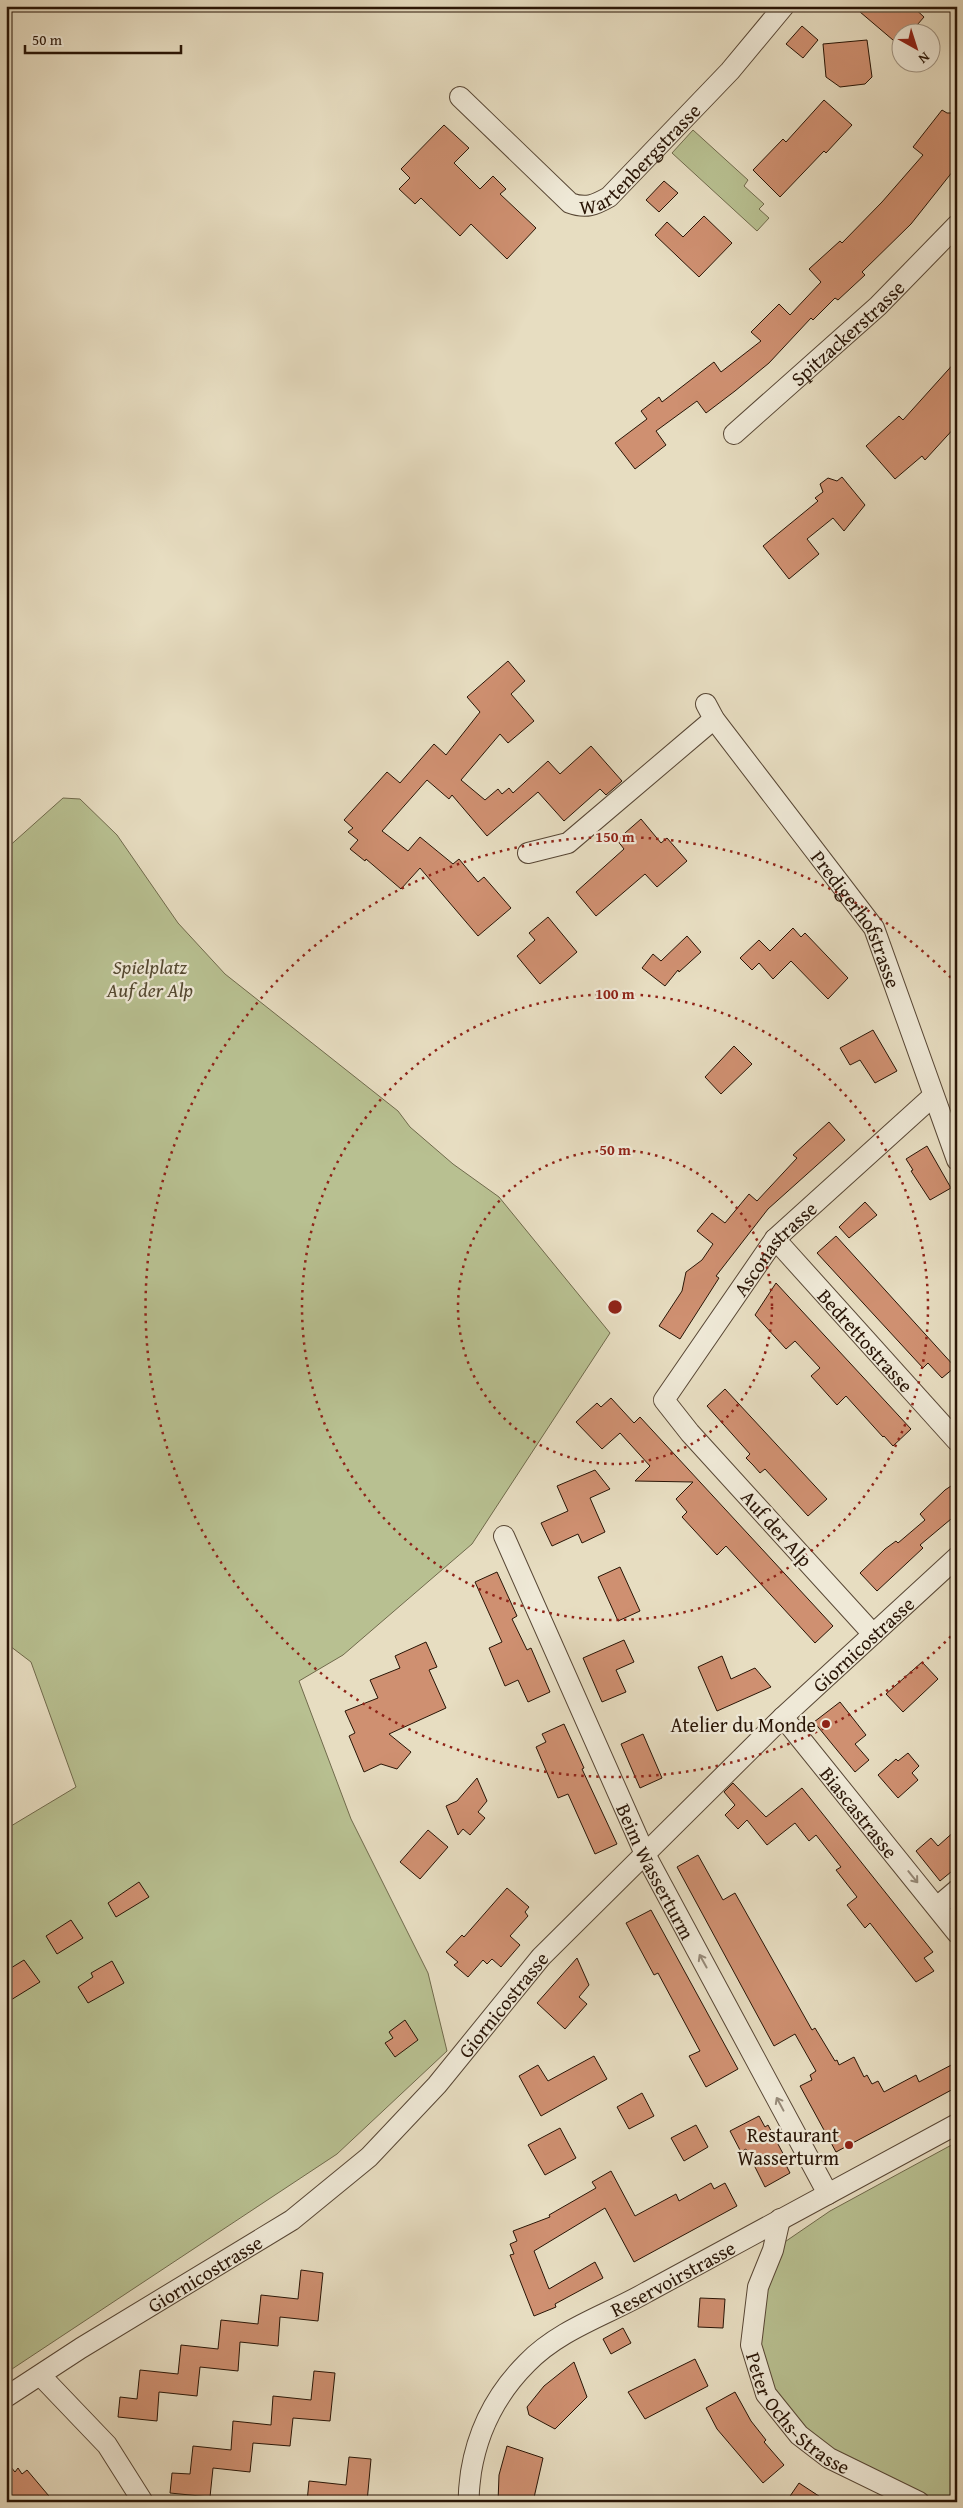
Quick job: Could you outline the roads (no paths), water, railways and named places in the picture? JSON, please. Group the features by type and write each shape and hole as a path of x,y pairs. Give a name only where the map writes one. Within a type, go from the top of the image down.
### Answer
{"street":[{"name":"Wartenbergstrasse","path":"460,97 570,203 582,207 595,205 609,198 710,92 784,6"},
{"name":"Spitzackerstrasse","path":"734,434 878,306 957,225"},
{"name":"Predigerhofstrasse","path":"528,852 568,842 710,711 874,928 932,1097 957,1160"},
{"name":"Asconastrasse","path":"682,1422 664,1400 775,1240 932,1097"},
{"name":"Bedrettostrasse","path":"775,1240 957,1441"},
{"name":"Auf der Alp","path":"682,1422 873,1634"},
{"name":"Beim Wasserturm","path":"504,1536 645,1854 828,2194"},
{"name":"Giornicostrasse","path":"6,2397 89,2343 292,2220 369,2157 437,2085 541,1957 783,1717 957,1557"},
{"name":"Biascastrasse","path":"783,1717 957,1933"},
{"path":"937,1907 957,1890"},
{"name":"Reservoirstrasse","path":"469,2502 468,2493 476,2446 483,2426 496,2400 528,2362 569,2330 629,2303 957,2124"},
{"name":"Peter Ochs-Strasse","path":"780,2219 773,2250 758,2287 752,2345 766,2394 799,2434 829,2458 912,2500"},
{"path":"41,2376 107,2446 143,2502"}],"place":[{"name":"Atelier du Monde","path":"826,1724"},
{"name":"Restaurant Wasserturm","path":"849,2145"}],"park label":[{"name":"Spielplatz Auf der Alp","path":"150,978"}]}
